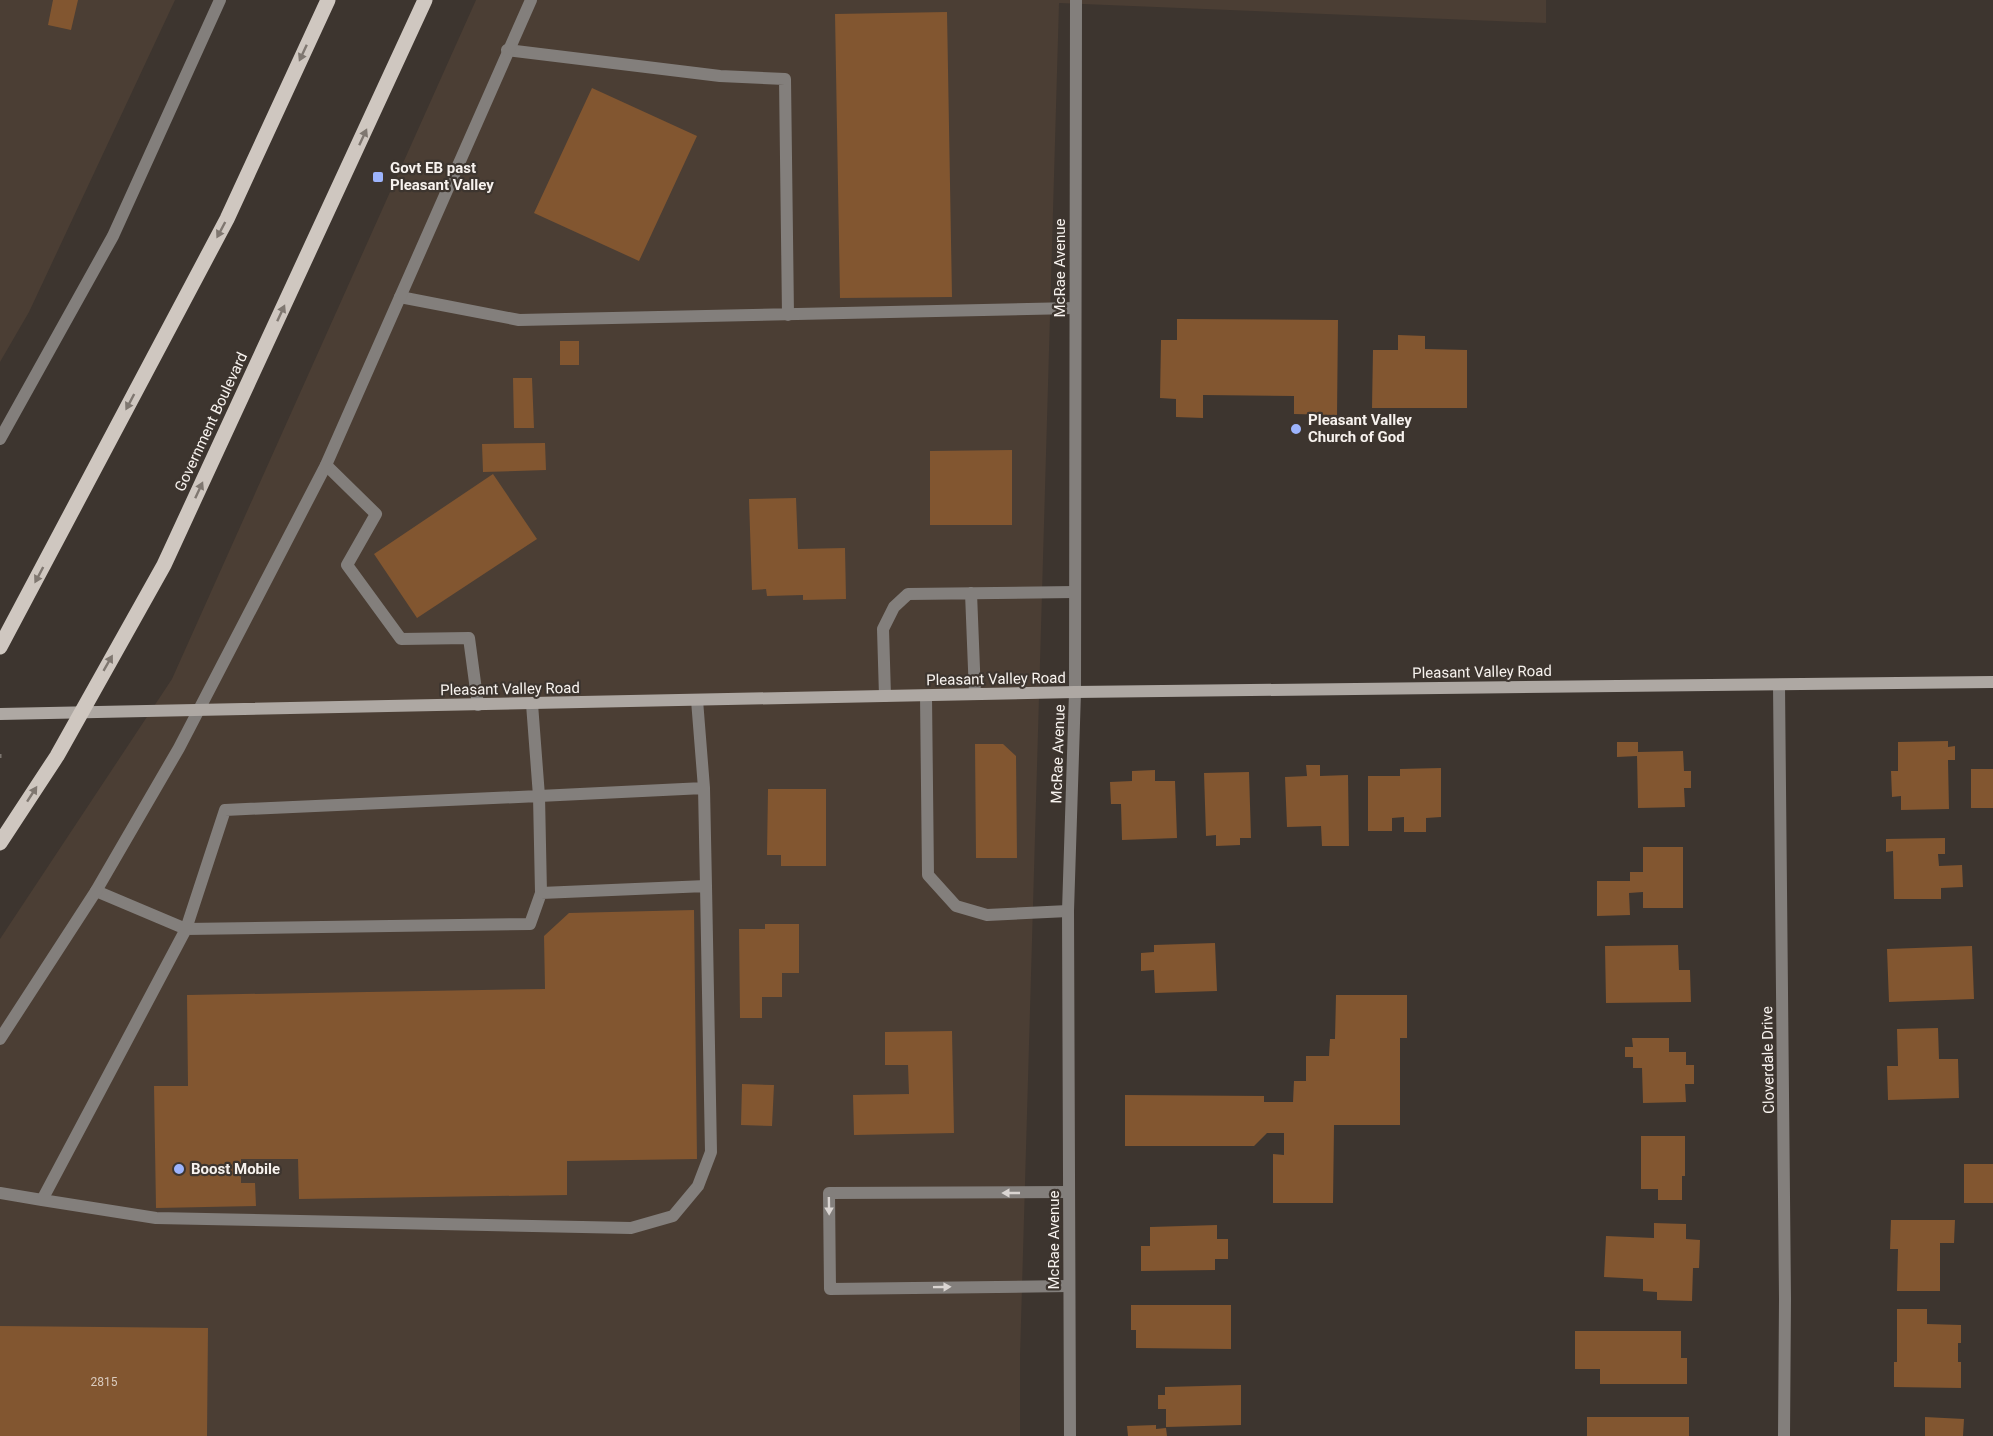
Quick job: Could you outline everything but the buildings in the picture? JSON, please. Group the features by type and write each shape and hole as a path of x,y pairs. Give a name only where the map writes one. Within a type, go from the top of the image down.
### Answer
{"main road":[{"path":"0,647 227,219 328,0"},
{"name":"Government Boulevard","path":"0,843 57,756 164,565 425,0"}],"street":[{"path":"0,439 113,236 220,0"},
{"path":"0,1039 96,891 199,711 326,465 531,0"},
{"name":"McRae Avenue","path":"1070,1436 1068,911 1076,692 1074,308 1076,0"},
{"path":"507,50 720,76 785,79 788,315"},
{"path":"400,297 519,320 1074,308"},
{"path":"326,465 376,514 347,565 401,639 469,638 478,705"},
{"path":"885,696 883,629 894,607 908,594 1076,591"},
{"path":"971,593 975,694"},
{"name":"Pleasant Valley Road","path":"0,714 1076,692 1993,682"},
{"name":"Cloverdale Drive","path":"1779,685 1785,1275 1784,1436"},
{"path":"926,696 928,875 956,906 987,915 1068,911"},
{"path":"0,1193 168,1219 631,1228 673,1216 698,1186 711,1152 704,788 697,700"},
{"path":"96,891 186,929 530,924 541,893 532,704"},
{"path":"42,1200 186,929 225,810 704,788"},
{"path":"541,893 706,886"},
{"path":"1070,1192 829,1193 830,1289 1070,1286"}],"path":[{"path":"0,756 6,756"}],"shaded area":[{"path":"0,0 175,0 29,312 0,362"},
{"path":"476,0 1546,0 1546,23 1059,3 1020,1357 1020,1436 0,1436 0,939 172,679"}],"place":[{"name":"Govt EB past Pleasant Valley","path":"378,177"},
{"name":"Pleasant Valley Church of God","path":"1296,429"},
{"name":"Boost Mobile","path":"179,1169"}]}
